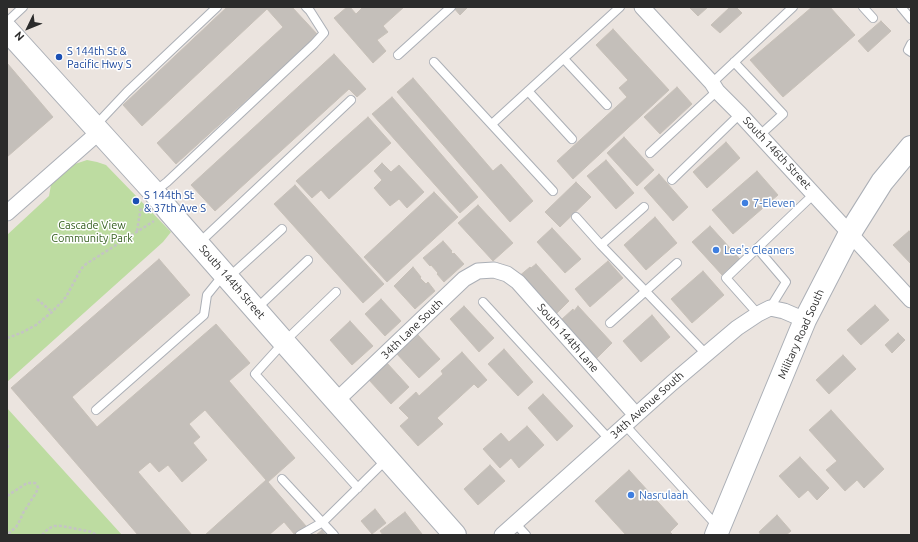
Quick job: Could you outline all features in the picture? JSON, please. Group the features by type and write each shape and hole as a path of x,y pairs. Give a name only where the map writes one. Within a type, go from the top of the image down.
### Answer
{"street":[{"name":"South 146th Street","path":"642,7 911,300"},
{"name":"South 144th Street","path":"7,30 97,129 147,200 198,244 455,535"},
{"path":"7,213 97,129"},
{"name":"Military Road South","path":"717,531 805,320 850,233 882,182 911,147"},
{"name":"34th Lane South","path":"336,401 464,279 478,271 494,270"},
{"name":"South 144th Lane","path":"494,270 507,274 518,282 630,420"},
{"path":"764,311 784,310 805,320"},
{"name":"34th Avenue South","path":"502,535 706,354 737,328 764,311"}],"lane":[{"path":"7,22 23,7"},
{"path":"97,129 127,92 217,7"},
{"path":"147,200 324,33 306,7"},
{"path":"398,54 451,7"},
{"path":"492,124 620,7"},
{"path":"650,153 715,87 734,62 792,7"},
{"path":"862,7 873,18"},
{"path":"901,7 911,19"},
{"path":"911,44 908,50 911,52"},
{"path":"564,59 607,105"},
{"path":"434,62 553,191"},
{"path":"734,62 783,114 760,136"},
{"path":"528,91 572,139"},
{"path":"198,244 351,100"},
{"path":"672,180 740,114"},
{"path":"757,248 786,282 764,311 726,278 757,248 814,194"},
{"path":"602,245 644,207"},
{"path":"576,217 706,354"},
{"path":"96,410 204,314 207,295 226,276 282,229"},
{"path":"256,310 308,260"},
{"path":"610,323 677,263"},
{"path":"336,292 284,342 254,374 358,488"},
{"path":"484,302 609,439"},
{"path":"630,420 717,531"},
{"path":"300,535 322,522 388,459"},
{"path":"282,479 334,535"},
{"path":"515,523 526,535"}],"path":[{"path":"137,232 147,200"},
{"path":"7,338 36,325 52,312 66,297 81,269 86,264 154,221"},
{"path":"37,299 52,312"},
{"path":"7,440 7,451"},
{"path":"7,496 27,483 35,483 38,488 19,522 7,535"},
{"path":"42,535 54,526 62,526 92,532 96,535"}],"green space":[{"name":"Cascade View Community Park","path":"87,160 106,165 171,232 163,242 7,382 7,235 49,196 51,185 75,164"},
{"path":"7,408 122,535 7,535"}],"building":[{"path":"227,7 292,7 318,35 176,164 157,143 283,27 267,9 142,126 123,105"},
{"path":"347,7 350,7 356,14 363,7 404,7 383,26 388,32 377,40 386,51 373,63 334,18"},
{"path":"453,7 468,7 460,15"},
{"path":"689,7 708,7 698,16"},
{"path":"730,7 736,7 742,13 720,33 711,25"},
{"path":"812,7 830,7 855,35 783,97 750,60"},
{"path":"881,21 891,31 868,52 858,41"},
{"path":"613,29 669,90 573,179 557,161 627,97 619,88 628,80 596,45"},
{"path":"334,54 366,89 357,97 349,89 215,211 191,185"},
{"path":"7,63 53,117 7,157"},
{"path":"413,78 493,171 501,164 533,201 510,222 397,92"},
{"path":"677,87 692,104 660,134 644,117"},
{"path":"392,97 478,197 460,213 372,114"},
{"path":"368,117 391,143 329,199 321,190 312,198 296,181"},
{"path":"624,137 654,170 637,186 607,153"},
{"path":"726,142 740,158 707,188 693,172"},
{"path":"606,160 634,193 616,209 587,176"},
{"path":"382,163 391,172 399,165 424,192 407,208 399,199 390,206 374,188 382,180 374,171"},
{"name":"7-Eleven","path":"757,171 778,195 733,234 712,210"},
{"path":"659,174 688,207 673,221 644,188"},
{"path":"576,182 591,197 560,227 545,212"},
{"path":"295,185 384,284 363,303 274,204"},
{"path":"434,192 458,217 387,282 364,257"},
{"path":"478,205 513,243 493,261 458,223"},
{"path":"655,217 677,243 646,270 624,245"},
{"name":"Lee's Cleaners","path":"710,226 740,259 722,275 692,242"},
{"path":"552,228 581,259 565,273 537,242"},
{"path":"909,231 911,233 911,264 893,245"},
{"path":"443,241 452,251 451,252 453,254 454,253 464,264 444,282 431,265 430,266 423,258"},
{"path":"159,259 190,295 72,397 97,427 216,324 250,363 229,381 295,458 268,482 306,526 296,535 284,522 269,535 205,535 266,480 205,410 189,424 200,437 193,443 207,460 182,482 168,465 159,472 150,462 138,472 192,535 138,535 11,388"},
{"path":"608,261 623,278 590,307 575,289"},
{"path":"536,264 569,301 554,316 518,277"},
{"path":"413,267 421,277 420,278 426,284 428,282 435,291 415,309 394,286"},
{"path":"703,271 724,295 692,323 671,299"},
{"path":"381,299 401,321 385,336 365,314"},
{"path":"875,305 889,320 861,345 847,330"},
{"path":"464,306 494,338 479,352 450,319"},
{"path":"578,306 612,343 596,359 561,320 573,309 574,311"},
{"path":"652,315 670,337 641,362 623,341"},
{"path":"350,321 373,346 352,365 330,340"},
{"path":"898,333 905,340 892,353 885,345"},
{"path":"418,335 440,359 419,378 397,354"},
{"path":"504,349 533,382 518,396 488,364"},
{"path":"462,352 487,380 478,388 474,384 437,418 443,424 418,446 400,426 409,418 399,408 416,392 419,396 443,374 441,371"},
{"path":"843,355 856,369 829,394 816,380"},
{"path":"387,363 409,387 391,404 369,380"},
{"path":"543,394 573,426 557,441 528,408"},
{"path":"831,410 884,469 864,488 857,480 845,491 826,470 837,461 809,430"},
{"path":"527,426 544,445 519,468 511,458 500,468 483,449 501,433 509,442"},
{"path":"800,457 829,488 817,500 808,490 799,498 779,476"},
{"path":"490,465 505,481 478,505 464,489"},
{"path":"629,470 678,524 670,532 673,535 626,535 595,501"},
{"path":"375,509 386,523 372,534 361,521"},
{"path":"405,512 422,534 383,535 380,531"},
{"path":"777,515 791,531 786,535 761,535 759,532"},
{"path":"322,530 326,535 316,535"}],"place":[{"name":"S 144th St & Pacific Hwy S","path":"59,57"},
{"name":"S 144th St & 37th Ave S","path":"136,201"},
{"name":"7-Eleven","path":"745,203"},
{"name":"Lee's Cleaners","path":"716,250"},
{"name":"Nasrulaah","path":"631,495"}]}
